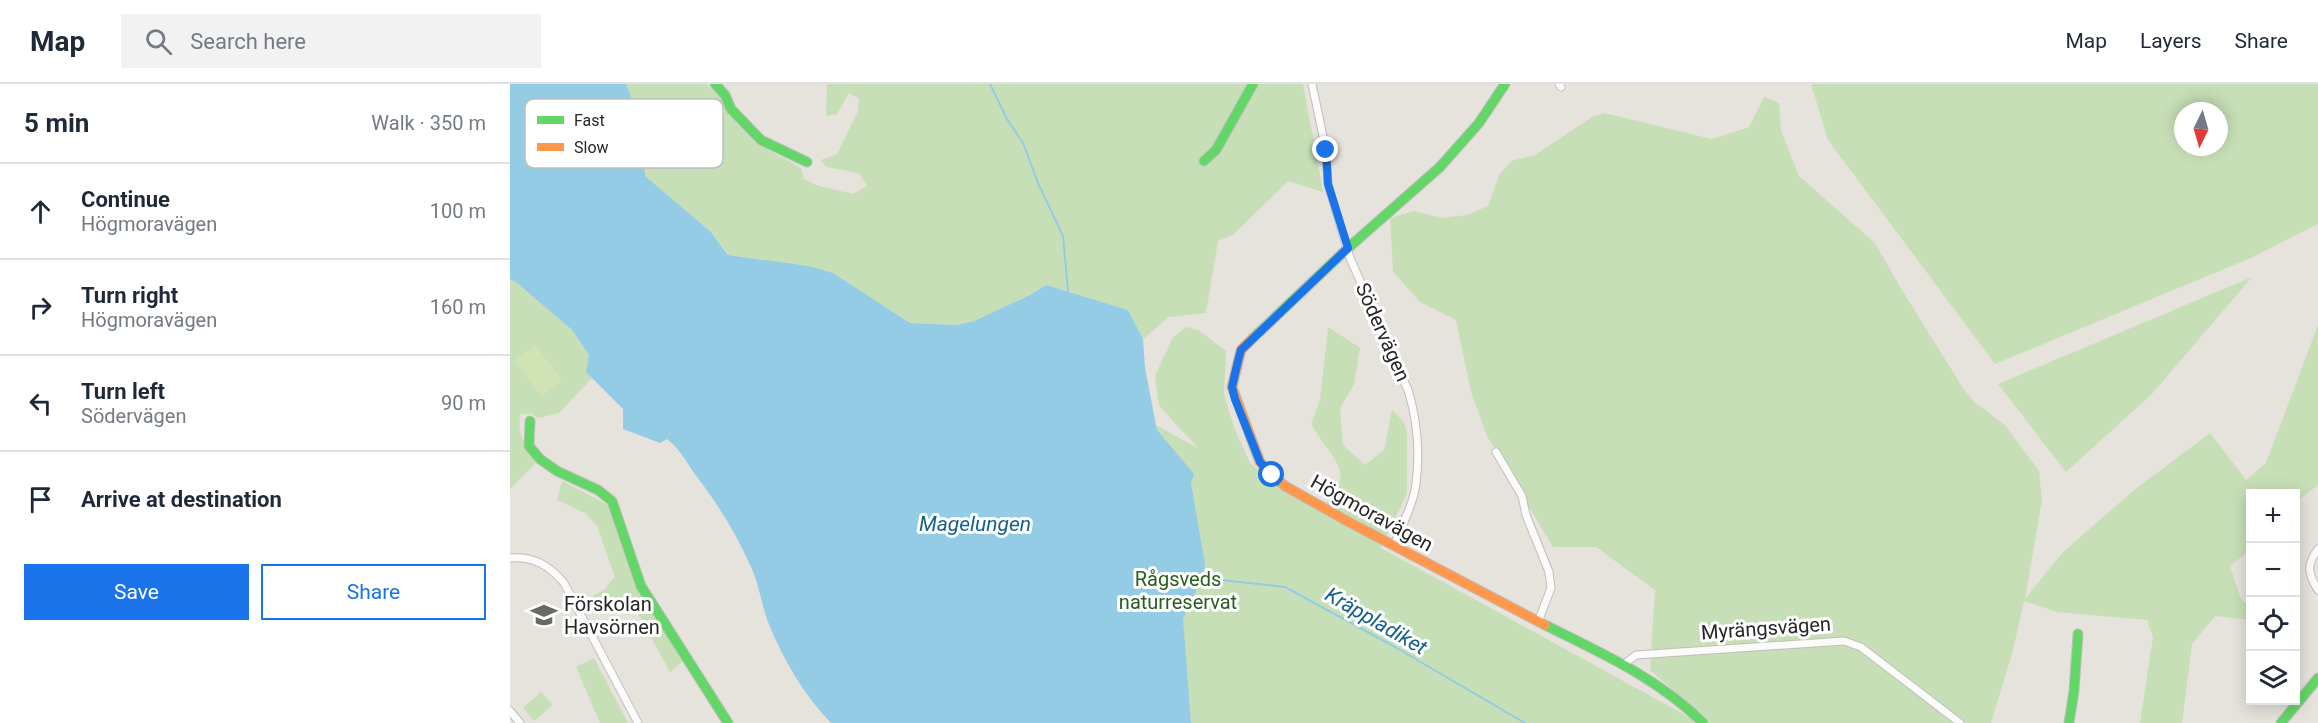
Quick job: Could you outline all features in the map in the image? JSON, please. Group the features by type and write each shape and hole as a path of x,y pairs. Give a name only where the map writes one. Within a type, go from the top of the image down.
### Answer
{"street":[{"path":"715,84 725,94 731,109 761,140 807,162"},
{"path":"1204,161 1216,150 1253,84"},
{"name":"Södervägen","path":"1312,84 1326,150 1328,184 1348,248 1381,331 1408,390 1415,421 1416,484 1394,546"},
{"name":"Högmoravägen","path":"1505,84 1479,123 1447,160 1348,248 1241,350 1232,387 1260,462 1285,486 1538,622 1623,664 1666,691 1703,723"},
{"path":"530,421 529,446 540,459 557,471 598,490 612,501 641,586 729,723"},
{"path":"1496,452 1522,496 1532,532 1549,572 1551,588 1538,622"},
{"path":"2318,549 2310,564 2310,578 2318,590"},
{"path":"510,558 534,560 551,569 564,583 638,723"},
{"path":"2069,723 2078,634"},
{"name":"Myrängsvägen","path":"1623,664 1636,655 1844,641 1861,646 1960,723"},
{"path":"2281,723 2318,678"},
{"path":"510,711 520,723"}],"green space":[{"path":"626,84 706,84 722,99 632,99"},
{"path":"827,84 1303,84 1323,192 1288,181 1234,234 1218,241 1206,313 1169,317 1143,339 1128,310 1046,285 974,321 957,325 910,323 833,273 809,266 729,255 710,231 645,176 644,168 723,168 723,101 737,124 758,144 801,168 804,179 819,186 853,194 867,186 859,173 826,167 821,160 837,154 858,111 859,99 849,93 837,114 826,116"},
{"path":"1811,84 2318,84 2318,224 2253,257 1995,364 1828,140"},
{"name":"Rågsveds naturreservat","path":"1764,97 1779,103 1781,130 1799,176 1875,243 1963,388 1974,402 2005,425 2039,471 2042,500 2025,599 2062,553 2134,490 2210,433 2246,480 2266,463 2318,325 2318,485 2300,499 2300,489 2246,489 2246,553 2230,566 2240,597 2246,604 2246,620 2215,616 2192,644 2182,723 2140,723 2153,637 2147,620 2057,612 2024,601 2012,654 1991,723 1036,723 1141,417 1198,448 1159,406 1155,376 1173,337 1186,327 1198,330 1226,351 1224,395 1234,427 1250,463 1287,494 1319,510 1332,497 1340,476 1339,467 1334,458 1311,424 1320,401 1328,327 1360,348 1354,385 1340,408 1343,445 1365,465 1384,450 1392,410 1404,422 1407,432 1407,493 1381,548 1687,716 1692,707 1650,670 1655,590 1596,547 1553,547 1487,436 1471,392 1456,320 1420,302 1393,272 1390,218 1414,211 1441,218 1467,215 1488,206 1499,175 1511,161 1535,155 1592,117 1604,113 1712,139 1749,127"},
{"path":"2252,277 2151,395 2066,472 1998,384"},
{"path":"510,279 572,330 589,355 586,372 592,378 559,413 538,418 532,414 521,414 521,433 536,463 510,489"},
{"path":"536,345 562,381 541,397 514,360"},
{"path":"562,481 608,505 633,574 684,660 670,672 628,595 589,612 583,601 604,590 615,577 597,526 585,513 557,500"},
{"path":"594,658 628,723 600,723 576,667"},
{"path":"541,692 553,705 534,721 523,708"}],"water":[{"name":"Magelungen","path":"510,84 626,84 632,99 525,99 525,168 644,168 645,176 710,231 728,255 809,266 833,273 910,323 957,325 974,321 1046,285 1128,310 1143,339 1145,368 1157,430 1194,474 1191,483 1205,564 1202,578 1183,619 1191,723 831,723 811,700 787,663 768,622 756,579 740,543 681,454 667,439 660,443 623,429 623,409 586,372 589,355 572,330 510,279"}],"waterway":[{"path":"990,84 1007,119 1023,143 1038,183 1063,236 1068,291"},
{"name":"Kräppladiket","path":"1202,578 1285,587 1395,647 1525,723"}],"traffic: fast":[{"path":"715,84 725,95 731,109 761,140 807,162"},
{"path":"1204,161 1216,150 1253,84"},
{"path":"1254,337 1348,248 1440,167 1479,123 1505,84"},
{"path":"530,421 529,446 540,459 557,471 598,490 612,501 641,586 728,723"},
{"path":"1545,625 1608,656 1648,680 1686,707 1703,723"},
{"path":"2069,723 2078,634"},
{"path":"2281,723 2318,678"}],"traffic: slow":[{"path":"1254,337 1241,350 1232,387 1260,462 1272,475 1285,486 1347,521 1545,625"}],"place":[{"name":"Förskolan Havsörnen","path":"544,615"}],"route":[{"path":"1272,475 1260,462 1235,399 1232,387 1233,377 1241,350 1348,248 1328,184 1326,150"}]}
